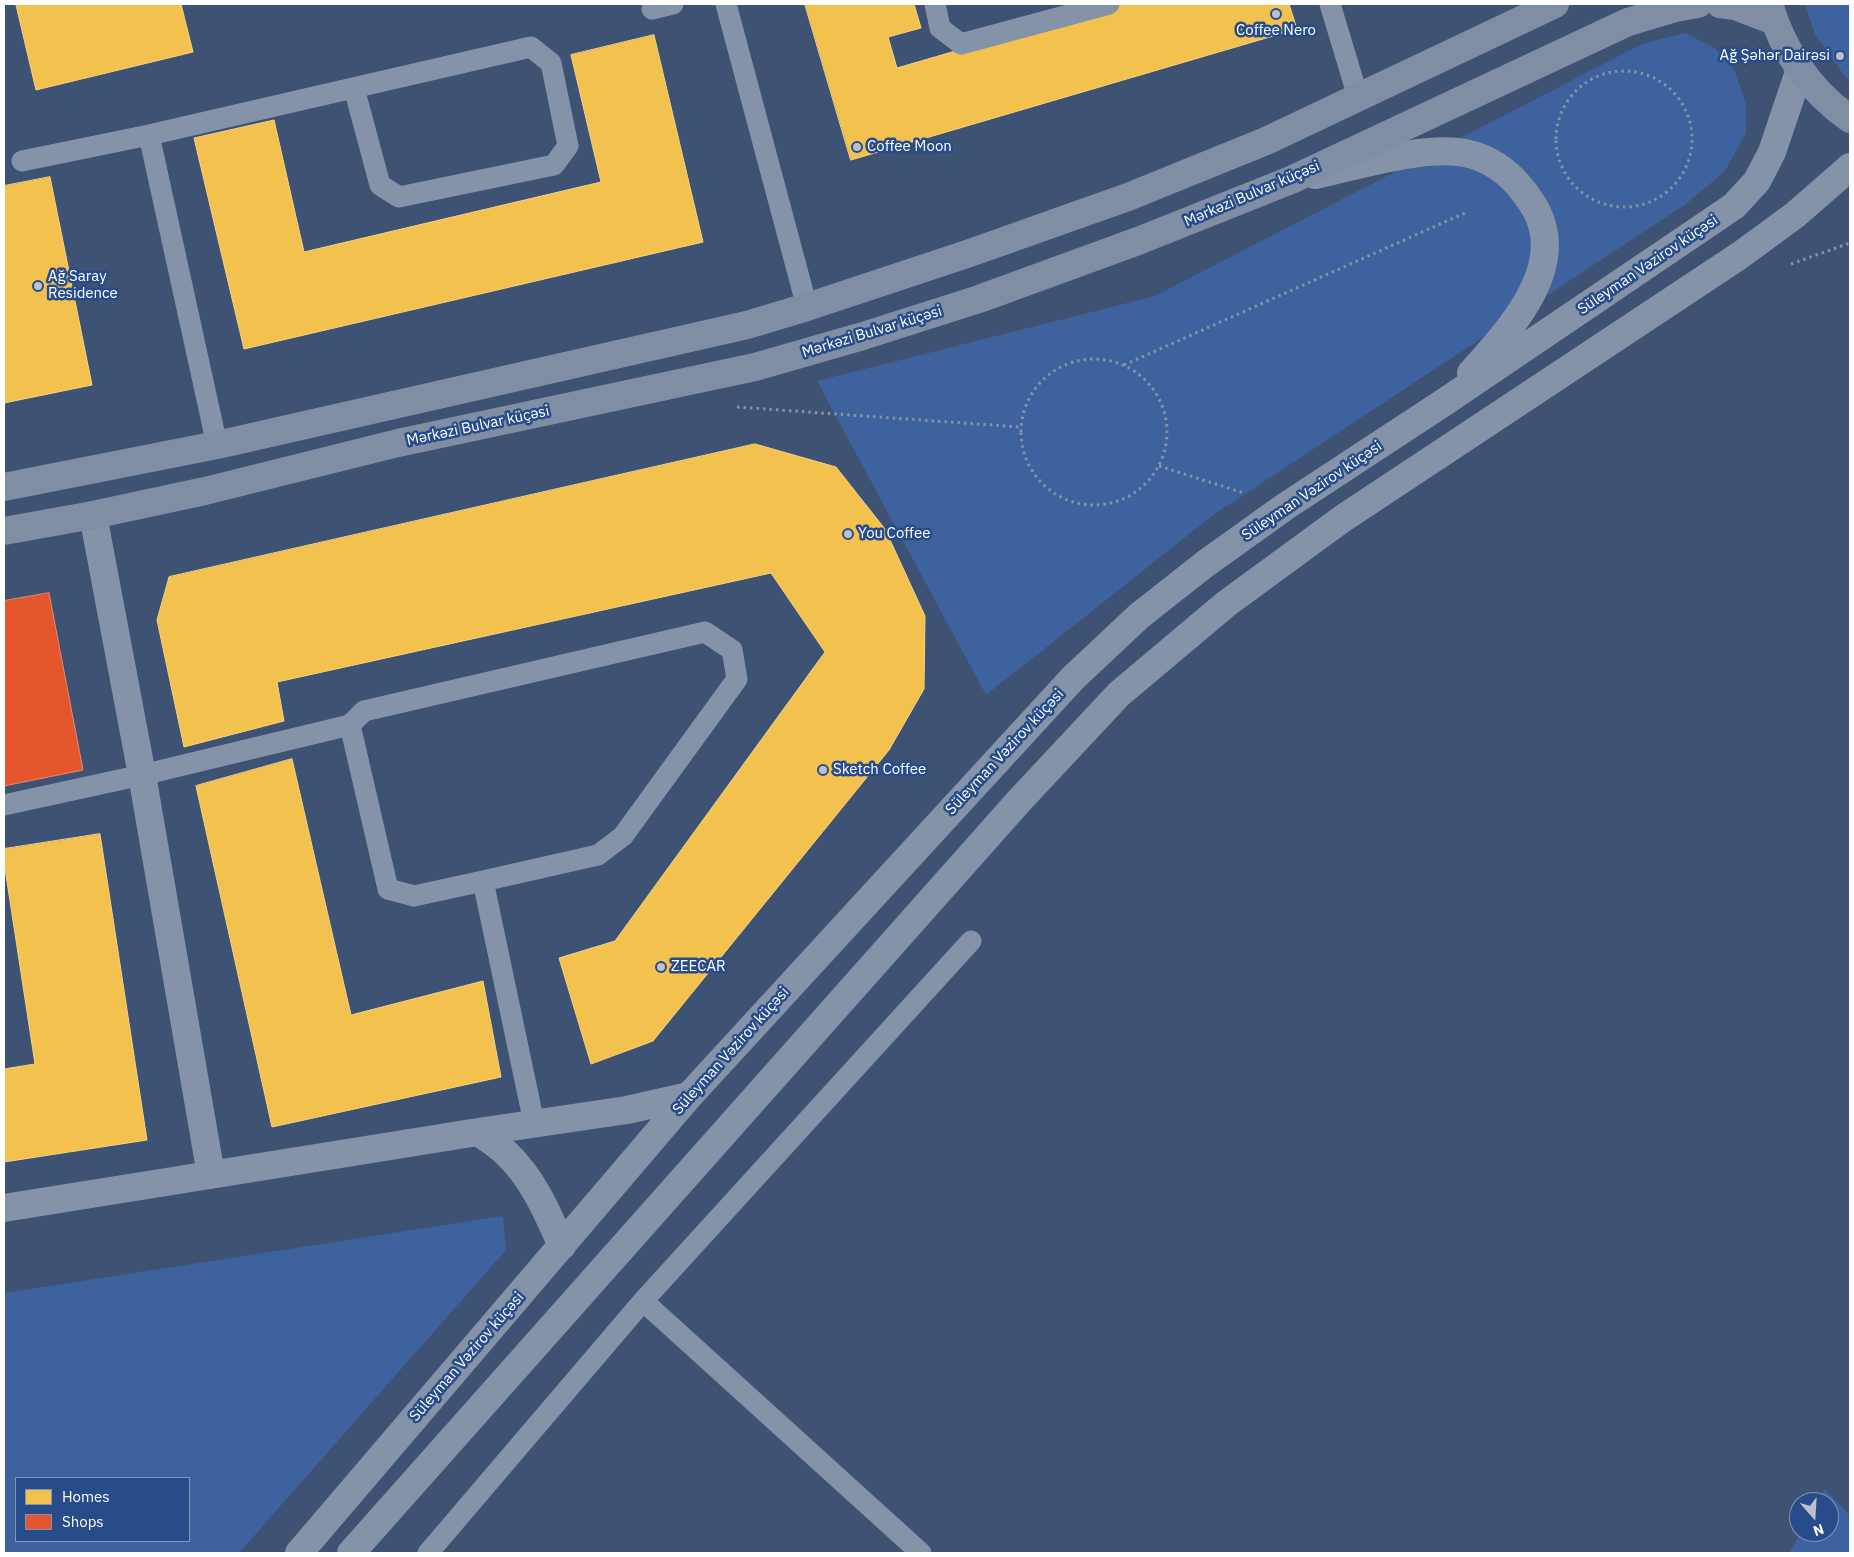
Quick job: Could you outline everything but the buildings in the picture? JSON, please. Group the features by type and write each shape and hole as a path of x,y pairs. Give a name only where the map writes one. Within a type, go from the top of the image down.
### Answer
{"street":[{"path":"4,487 217,444 747,325 807,307 967,254 1128,197 1266,141 1554,4"},
{"name":"Mərkəzi Bulvar küçəsi","path":"4,532 205,491 398,443 764,364 863,336 980,299 1138,241 1291,180 1628,22 1675,8 1698,4"},
{"path":"1720,4 1772,12 1785,46 1800,69 1817,91 1836,110 1850,120"},
{"name":"Süleyman Vəzirov küçəsi","path":"299,1553 689,1096 1072,678 1139,616 1205,564 1286,506 1443,403 1734,206 1757,181 1772,152 1800,69"},
{"path":"1291,180 1414,154 1444,151 1465,153 1487,160 1507,171 1533,204 1542,225 1545,249 1542,271 1526,304 1494,347 1443,403"},
{"path":"351,1553 1020,801 1119,694 1226,604 1342,519 1739,256 1795,215 1850,167"},
{"path":"93,515 142,775 212,1175"},
{"path":"4,1208 534,1123 627,1110 689,1096"},
{"path":"478,1132 506,1153 524,1174 546,1210 562,1246"}],"lane":[{"path":"652,9 672,4"},
{"path":"726,4 807,307"},
{"path":"935,4 940,28 961,44 1110,4"},
{"path":"1330,4 1358,97"},
{"path":"22,162 149,135 532,46 551,63 568,146 554,165 399,198 380,185 354,88"},
{"path":"149,135 217,444"},
{"path":"4,805 142,775 350,725 364,711 705,632 732,650 737,678 623,836 598,855 414,896 388,889 350,725"},
{"path":"483,881 534,1123"},
{"path":"428,1553 643,1301 971,940"},
{"path":"643,1301 921,1553"}],"path":[{"path":"1633,72 1648,75 1666,85 1681,101 1690,120 1692,142 1687,164 1676,182 1660,196 1639,205 1616,206 1594,200 1575,186 1562,167 1556,145 1558,122 1567,101 1583,84 1604,74 1633,72"},
{"path":"1124,365 1467,212"},
{"path":"1791,264 1850,243"},
{"path":"1102,359 1124,365 1144,378 1158,397 1166,419 1166,442 1159,466 1144,486 1122,499 1098,505 1074,502 1051,492 1034,474 1023,452 1020,427 1026,405 1038,384 1056,369 1078,360 1102,359"},
{"path":"737,407 1020,427"},
{"path":"1159,466 1286,506"}],"shaded area":[{"name":"Ağ Şəhər Dairəsi","path":"1805,4 1850,4 1850,81 1815,34"},
{"path":"1685,33 1715,48 1735,72 1746,104 1746,133 1725,171 1686,204 1216,513 986,695 817,381 1155,296 1642,44"},
{"path":"503,1216 506,1250 239,1553 4,1553 4,1293"},
{"path":"1839,1504 1850,1515 1850,1553 1789,1553 1795,1542 1839,1542"}],"place":[{"name":"Coffee Nero","path":"1276,14"},
{"name":"Ağ Şəhər Dairəsi","path":"1840,56"},
{"name":"Coffee Moon","path":"857,147"},
{"name":"Ağ Saray Residence","path":"38,286"},
{"name":"You Coffee","path":"848,534"},
{"name":"Sketch Coffee","path":"823,770"},
{"name":"ZEECAR","path":"661,967"}]}
